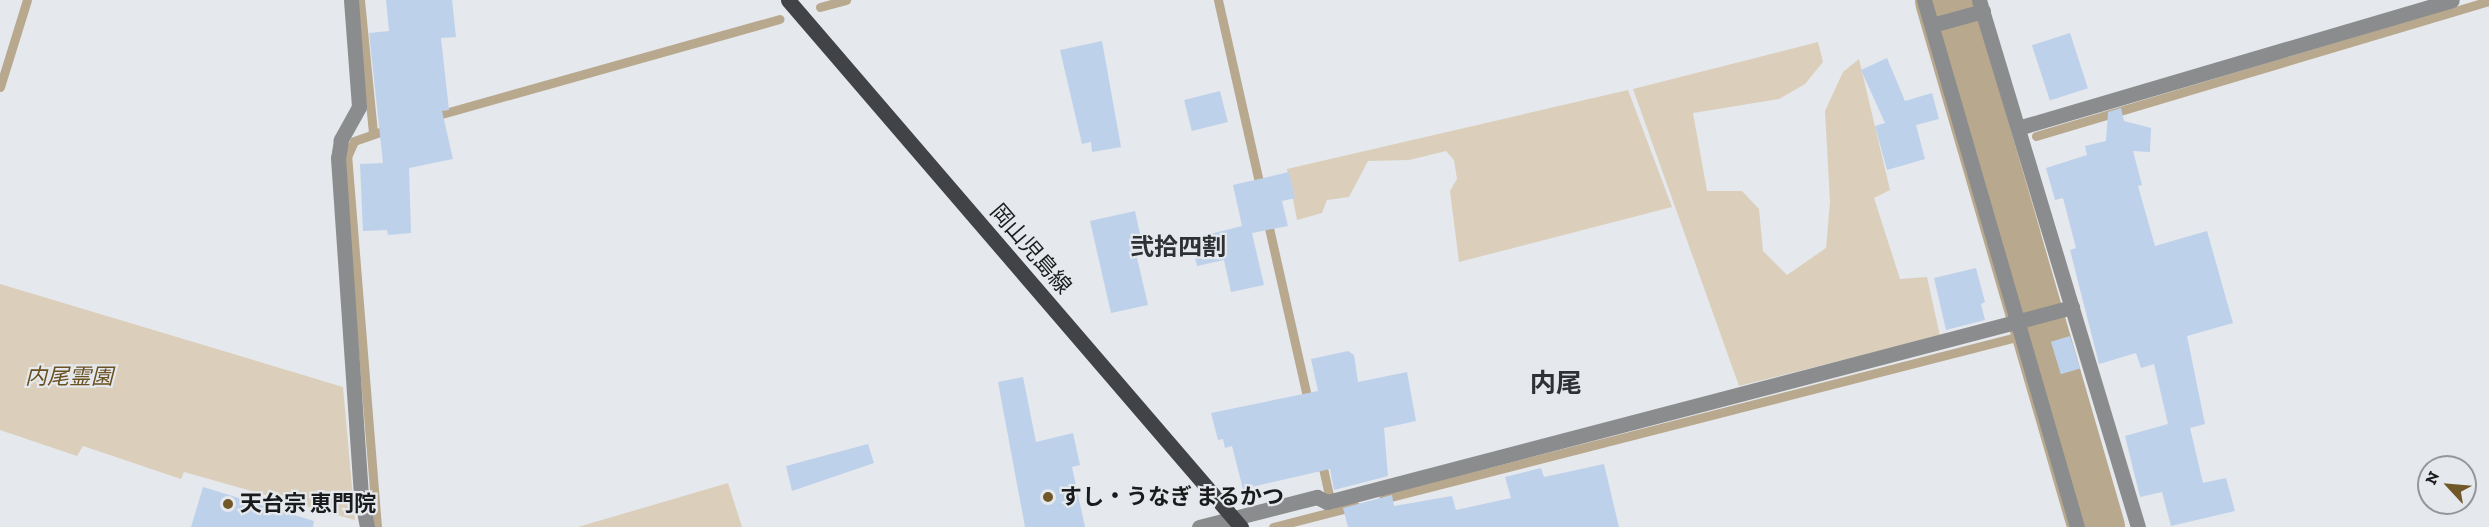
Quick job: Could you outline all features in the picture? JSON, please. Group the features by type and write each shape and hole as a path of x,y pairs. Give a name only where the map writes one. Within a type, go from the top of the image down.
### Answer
{"main road":[{"name":"岡山児島線","path":"788,0 1237,523"}],"street":[{"path":"351,0 359,107 341,140 338,158 361,496 367,527"},
{"path":"1924,0 1936,24 2024,329 2077,527"},
{"path":"2018,128 2452,0"},
{"path":"1936,24 1962,16 1981,5 2138,527"},
{"path":"1199,527 1237,523 1317,497 1331,501 2024,329 2047,314 2072,307"}],"green space":[{"path":"1983,32 2041,232 2025,238 1964,38"},
{"path":"1818,42 1823,62 1805,84 1779,99 1693,113 1707,191 1742,191 1759,209 1763,251 1787,275 1826,248 1830,202 1825,111 1843,72 1859,59 1890,190 1874,198 1900,279 1927,277 1940,336 1739,386 1633,89"},
{"path":"1628,90 1672,207 1459,262 1450,191 1457,179 1454,160 1446,151 1409,160 1368,161 1349,197 1327,200 1322,213 1297,220 1287,169"},
{"name":"内尾霊園","path":"0,284 343,387 355,520 184,472 181,479 83,446 77,456 0,430"},
{"path":"728,483 742,527 578,527"}],"building":[{"path":"386,0 452,0 456,37 441,38 449,110 442,111 453,159 409,168 411,233 388,235 387,230 363,231 360,164 383,163 369,33 389,31"},
{"path":"2070,33 2088,88 2050,101 2032,45"},
{"path":"1102,41 1121,147 1092,152 1091,142 1082,144 1060,50"},
{"path":"1887,58 1905,101 1932,93 1939,119 1916,125 1925,159 1887,170 1875,126 1885,123 1861,70"},
{"path":"1220,91 1228,122 1192,131 1184,100"},
{"path":"2121,108 2124,121 2151,128 2150,152 2133,151 2142,185 2138,186 2155,246 2207,231 2233,323 2187,336 2205,424 2190,428 2203,483 2226,478 2235,511 2171,526 2162,492 2140,497 2125,436 2168,424 2154,364 2141,368 2136,353 2099,364 2070,250 2076,248 2063,198 2055,200 2046,168 2087,155 2085,146 2106,141 2108,112"},
{"path":"1289,172 1295,198 1282,201 1288,226 1252,233 1264,285 1231,292 1224,260 1197,266 1190,239 1242,226 1233,185"},
{"path":"1135,211 1142,243 1134,245 1148,305 1111,313 1090,221"},
{"path":"1976,268 1985,302 1981,304 1985,320 1946,330 1934,278"},
{"path":"2070,336 2080,369 2061,374 2051,342"},
{"path":"1348,351 1354,355 1358,382 1407,372 1416,421 1384,428 1388,476 1334,490 1330,469 1243,489 1232,446 1225,448 1223,439 1218,440 1211,413 1318,391 1311,359"},
{"name":"すし・うなぎ まるかつ","path":"1023,377 1036,442 1073,433 1080,465 1072,467 1085,527 1025,527 998,382"},
{"path":"868,444 874,463 792,491 786,466"},
{"path":"1604,464 1619,527 1348,527 1343,508 1392,495 1394,506 1452,496 1456,510 1511,498 1505,477 1541,468 1544,477"},
{"name":"天台宗 恵門院","path":"203,487 314,521 313,527 191,527"}],"waterway":[{"path":"0,87 27,0"},
{"path":"360,0 373,133"},
{"path":"820,7 846,0"},
{"path":"1218,0 1261,191"},
{"path":"1943,0 2096,527"},
{"path":"2036,136 2489,1"},
{"path":"431,117 780,19"},
{"path":"377,527 347,157 354,141 391,128"},
{"path":"1987,151 1996,149"},
{"path":"1267,219 1309,405"},
{"path":"1383,499 2040,331"},
{"path":"1321,459 1331,504"},
{"path":"1273,527 1355,506"}],"place":[{"name":"すし・うなぎ まるかつ","path":"1048,497"},
{"name":"天台宗 恵門院","path":"228,504"}],"district":[{"name":"弐拾四割","path":"1178,247"},
{"name":"内尾","path":"1556,384"}]}
